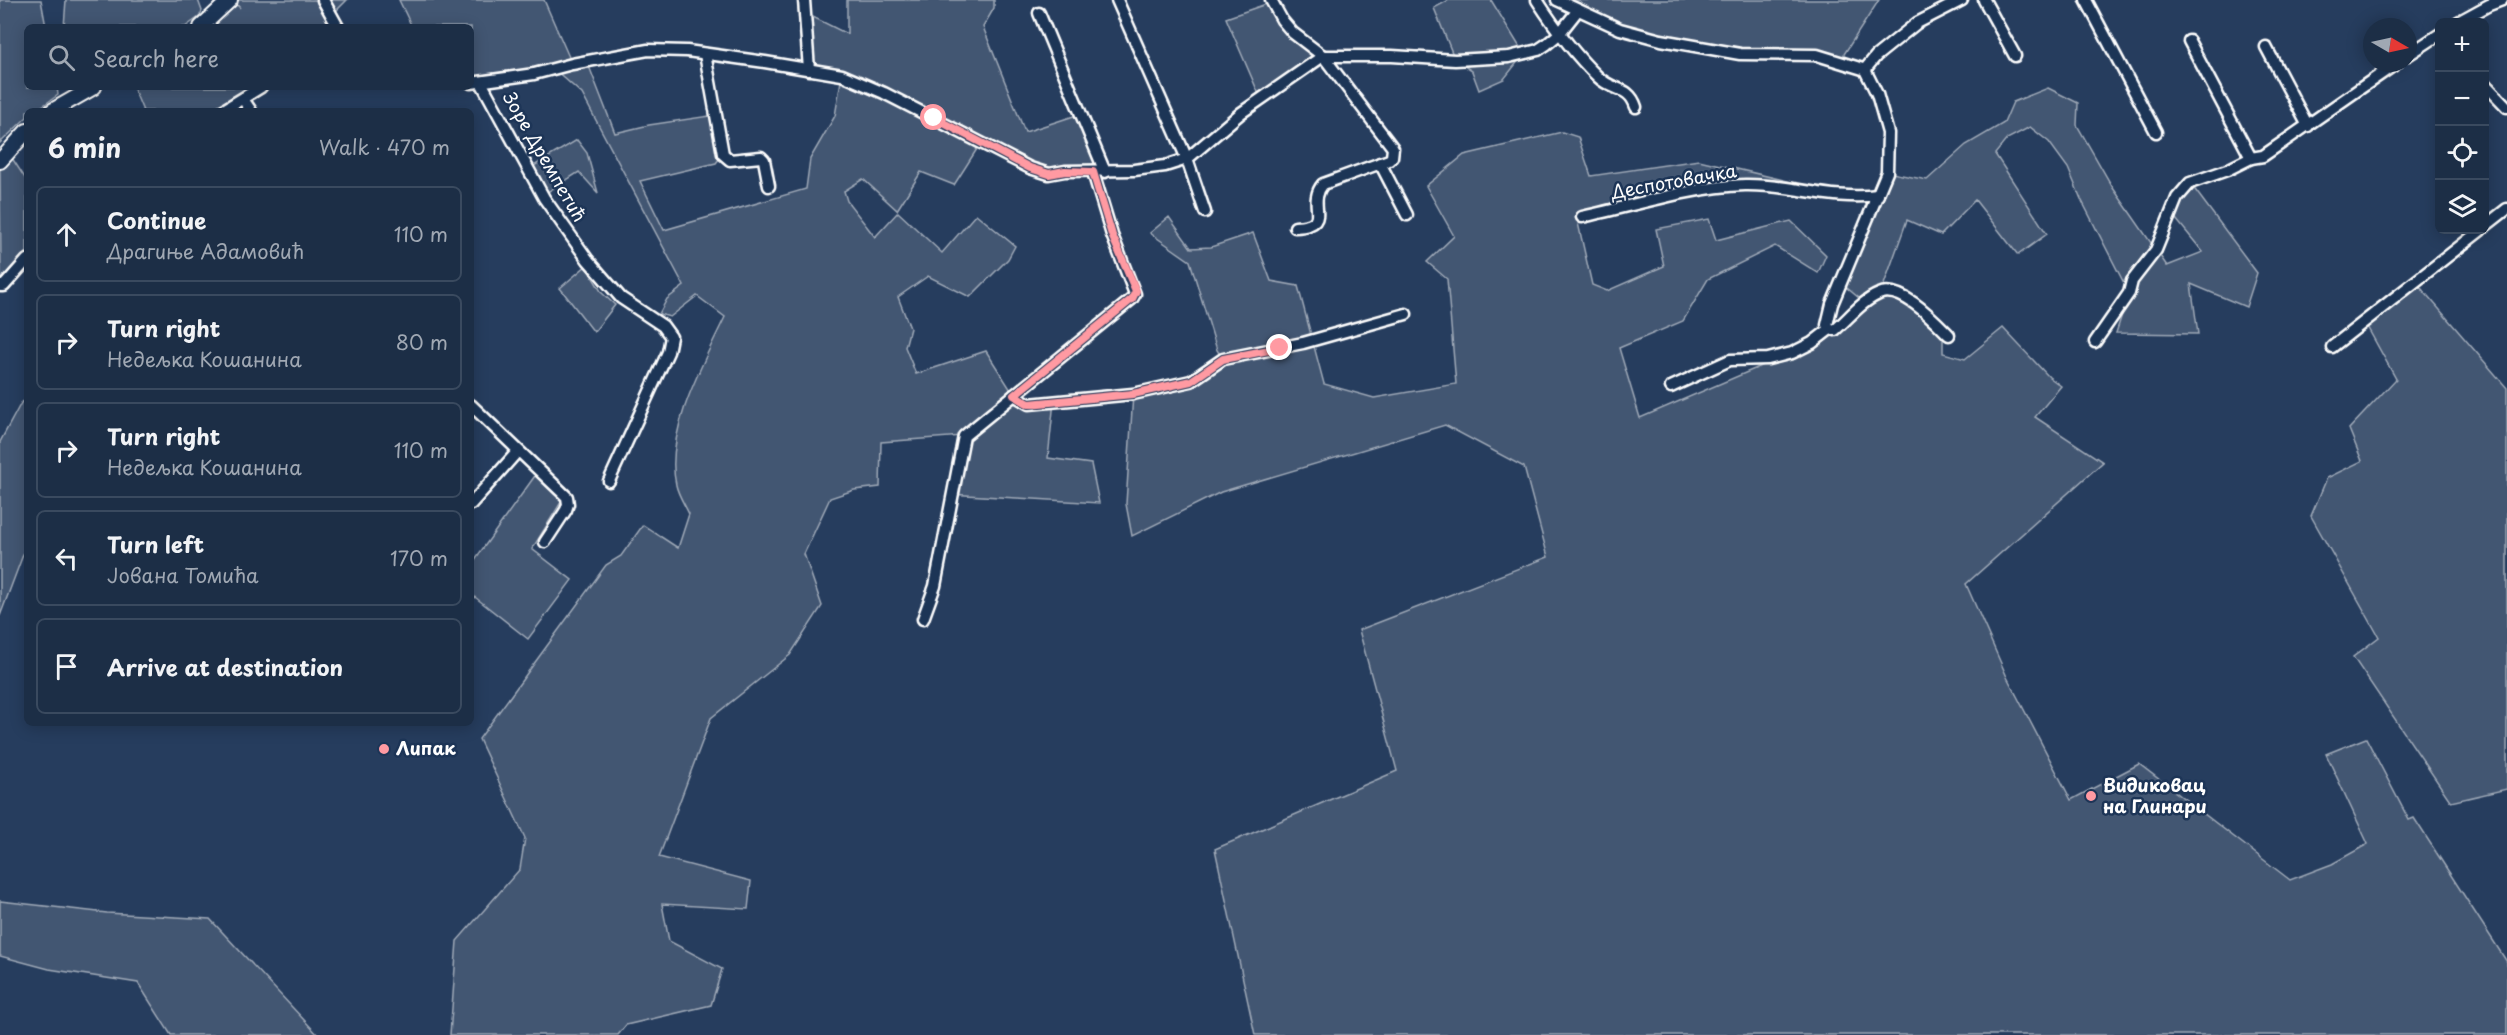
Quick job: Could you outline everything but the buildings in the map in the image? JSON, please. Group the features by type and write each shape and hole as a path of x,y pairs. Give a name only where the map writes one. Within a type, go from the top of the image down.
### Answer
{"street":[{"path":"204,24 230,0"},
{"path":"323,0 335,24"},
{"path":"804,0 809,70"},
{"path":"1117,0 1187,159 1204,212"},
{"path":"1272,0 1282,20 1293,33 1323,56 1391,143 1392,157 1323,184 1316,196 1318,215 1316,222 1310,226 1295,227"},
{"path":"1537,0 1559,34 1607,84 1627,91 1634,99 1636,107"},
{"path":"1557,0 1620,28 1661,40 1749,54 1817,55 1866,70"},
{"path":"1830,329 1827,324 1832,304 1887,172 1890,149 1888,133 1877,94 1866,70 1868,63 1917,23 1962,0"},
{"path":"1984,0 2015,56"},
{"path":"2086,0 2156,132"},
{"path":"2469,18 2502,0"},
{"path":"476,82 534,74 579,62 648,50 674,50 705,54 842,75 884,93 1030,168 1049,174 1065,171 1106,172 1165,166 1187,159 1241,113 1323,56 1392,56 1455,60 1509,57 1538,50 1559,34 1578,10"},
{"path":"1039,14 1106,172"},
{"path":"2417,49 2435,37"},
{"path":"2189,41 2252,158"},
{"path":"2266,47 2308,126"},
{"path":"705,54 723,154 730,160 761,157 764,160 769,186"},
{"path":"2095,342 2129,293 2132,281 2156,250 2177,198 2190,183 2252,158 2263,156 2384,72"},
{"name":"Зоре Дремпетић","path":"476,82 544,198 588,260 621,298 657,321 671,337 668,352 609,482"},
{"path":"2489,88 2507,107"},
{"path":"57,108 89,90"},
{"path":"227,108 256,90"},
{"path":"243,99 249,108"},
{"path":"0,161 24,134"},
{"path":"1380,163 1407,215"},
{"path":"923,619 935,586 964,436 1132,299 1135,294 1112,235 1093,172"},
{"name":"Деспотовачка","path":"1582,217 1714,188 1747,185 1855,198 1878,195"},
{"path":"2489,223 2507,209"},
{"path":"2332,346 2476,234"},
{"path":"0,286 4,286 24,263"},
{"path":"1671,387 1730,360 1768,359 1792,353 1812,343 1830,329 1837,328 1880,293 1893,293 1926,313 1949,335"},
{"path":"1014,395 1029,404 1133,394 1191,381 1223,359 1302,344 1406,314"},
{"path":"474,408 568,500 566,510 545,542"},
{"path":"474,501 518,451"}],"shaded area":[{"path":"0,0 41,0 45,24 24,24 24,90 57,90 58,95 39,108 24,108 24,120 0,143"},
{"path":"66,0 198,0 202,11 199,17 189,24 64,24"},
{"path":"233,0 347,0 332,15 336,24 216,24 236,4 240,8"},
{"path":"399,0 544,0 572,64 587,61 615,133 649,125 716,115 723,154 716,163 640,181 664,230 806,189 810,159 835,116 842,75 809,70 805,13 847,34 847,0 994,0 994,8 983,27 1025,132 1080,114 1105,172 1049,174 982,141 954,185 921,172 897,210 863,179 844,191 847,201 875,237 898,212 942,253 976,214 1015,246 1008,259 970,297 928,276 898,297 910,328 905,347 916,374 986,351 1014,395 1023,402 1054,401 1048,458 1091,464 1099,503 949,494 963,436 881,442 880,487 854,490 830,498 804,554 822,606 790,655 711,718 659,857 751,881 748,909 662,904 669,941 722,969 711,1005 626,1025 618,1035 450,1035 457,941 520,869 525,838 479,739 606,565 621,556 643,525 678,548 689,514 676,485 674,465 680,421 706,355 725,317 697,296 670,317 659,314 667,299 684,286 582,94 553,68 474,82 474,24 411,24"},
{"path":"1449,0 1491,0 1524,54 1504,79 1479,90 1472,71 1455,60 1434,8"},
{"path":"1557,0 1879,0 1839,62 1749,54 1661,40"},
{"path":"1272,2 1282,20 1323,56 1261,99 1226,18"},
{"path":"2048,88 2078,103 2077,125 2113,188 2167,266 2203,252 2176,219 2177,198 2190,183 2257,273 2246,307 2191,284 2198,334 2116,333 2129,293 2081,199 2068,168 2049,142 2030,127 2007,139 1995,154 2047,234 2018,255 1975,200 1941,235 1907,220 1881,293 1902,296 1943,337 1943,353 1965,359 2003,328 2049,377 2061,386 2035,417 2103,462 1966,584 2007,677 2071,800 2139,764 2290,880 2332,864 2368,844 2326,754 2366,738 2409,820 2414,818 2507,962 2507,1035 1255,1035 1215,849 1397,771 1359,630 1548,557 1524,467 1445,425 1221,492 1132,536 1126,504 1133,394 1191,381 1223,359 1217,350 1190,261 1150,233 1169,217 1191,248 1211,247 1253,233 1271,281 1298,286 1324,384 1374,398 1456,384 1447,279 1427,262 1454,236 1426,186 1464,155 1562,132 1578,137 1591,176 1699,160 1796,183 1703,192 1576,214 1592,285 1607,291 1664,266 1656,229 1709,219 1716,240 1791,221 1826,255 1818,273 1775,246 1708,279 1683,321 1619,348 1640,418 1792,353 1865,303 1841,283 1887,172 1927,180 1966,145 2004,123 2013,102"},
{"path":"134,90 256,90 227,108 142,108"},
{"path":"577,140 587,153 598,193 579,172 546,193 532,167"},
{"path":"8,152 24,176 24,256 1,283 0,161"},
{"path":"586,266 602,293 615,305 594,332 560,288"},
{"path":"2415,281 2507,388 2507,789 2451,802 2353,657 2379,637 2311,516 2327,478 2362,461 2349,429 2396,379 2364,321"},
{"path":"24,401 24,552 0,616 0,442"},
{"path":"537,473 563,499 532,549 572,580 528,639 474,596 474,561"},
{"path":"0,901 107,913 210,919 318,1035 171,1035 138,983 49,969 0,956"}],"place":[{"name":"Липак","path":"384,749"},
{"name":"Видиковац на Глинари","path":"2091,796"}],"route":[{"path":"934,118 1030,168 1049,174 1065,171 1093,172 1112,235 1136,291 1132,299 1014,395 1023,402 1029,404 1133,394 1191,381 1223,359 1280,348"}]}
